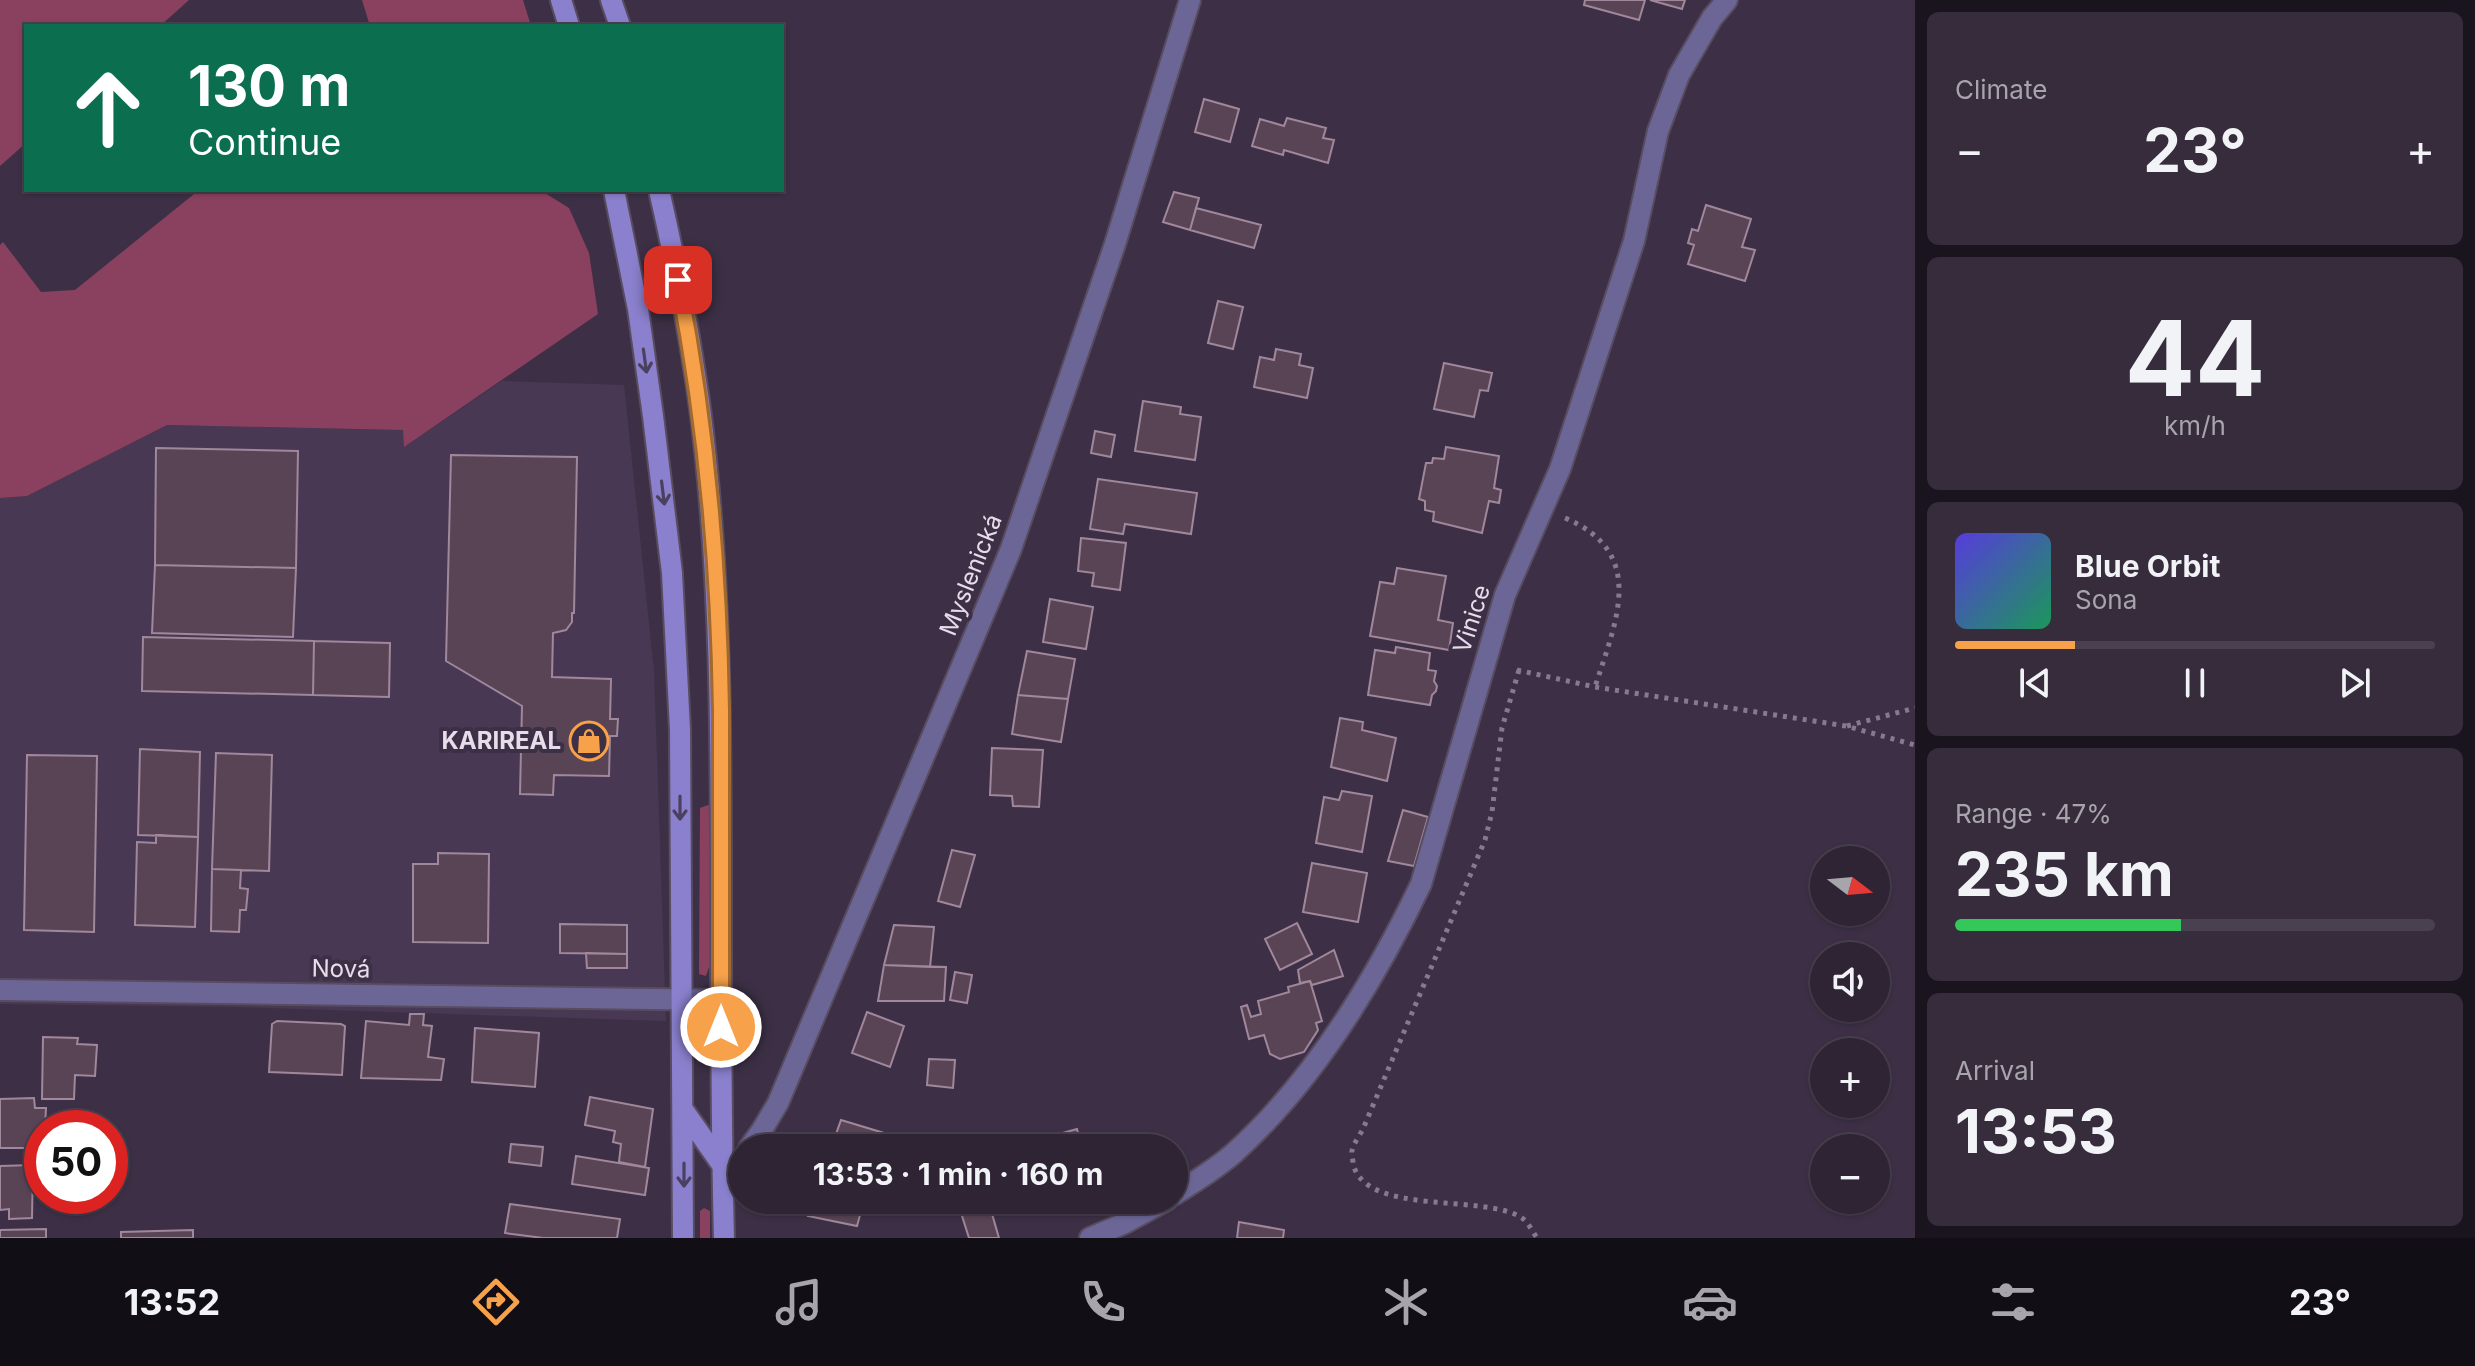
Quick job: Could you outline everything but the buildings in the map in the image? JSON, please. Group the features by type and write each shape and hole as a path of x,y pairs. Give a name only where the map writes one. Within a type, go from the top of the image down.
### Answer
{"main road":[{"path":"561,0 568,24"},
{"path":"611,0 619,24"},
{"path":"614,192 638,309 672,573 680,730 683,1238"},
{"path":"659,192 701,416 714,560 721,708 724,1238"},
{"path":"684,1111 722,1165"}],"street":[{"name":"Myslenická","path":"759,1134 778,1103 1011,549 1115,244 1190,0"},
{"name":"Vinice","path":"1188,1185 1232,1155 1291,1094 1320,1057 1402,925 1421,884 1505,595 1560,469 1634,241 1658,131 1679,75 1712,18 1727,0"},
{"name":"Nová","path":"0,990 721,1000"},
{"path":"722,1165 728,1163"},
{"path":"1090,1238 1141,1214"}],"path":[{"path":"1541,510 1568,519 1595,534 1612,553 1618,578 1619,605 1595,687"},
{"path":"1485,663 1595,687 1846,726 1915,745"},
{"path":"1519,670 1502,728 1492,812 1485,840 1351,1152 1354,1170 1365,1183 1385,1193 1501,1210 1523,1219 1537,1238"},
{"path":"1846,726 1915,708"}],"shaded area":[{"path":"0,0 189,0 162,24 24,24 24,145 0,166"},
{"path":"362,0 523,0 530,24 369,24"},
{"path":"197,192 543,192 569,208 589,253 598,314 404,447 403,430 167,425 27,496 0,498 0,245 3,242 41,292 75,290"},
{"path":"502,381 624,385 654,671 666,1021 235,1007 0,1004 0,498 27,496 167,425 403,430 405,446"},
{"path":"711,804 710,964 706,976 699,974 700,808"},
{"path":"704,1208 710,1211 710,1238 700,1238 700,1211"}],"place":[{"name":"KARIREAL","path":"589,741"}],"route":[{"path":"678,280 701,416 714,560 721,708 721,1027"}]}
